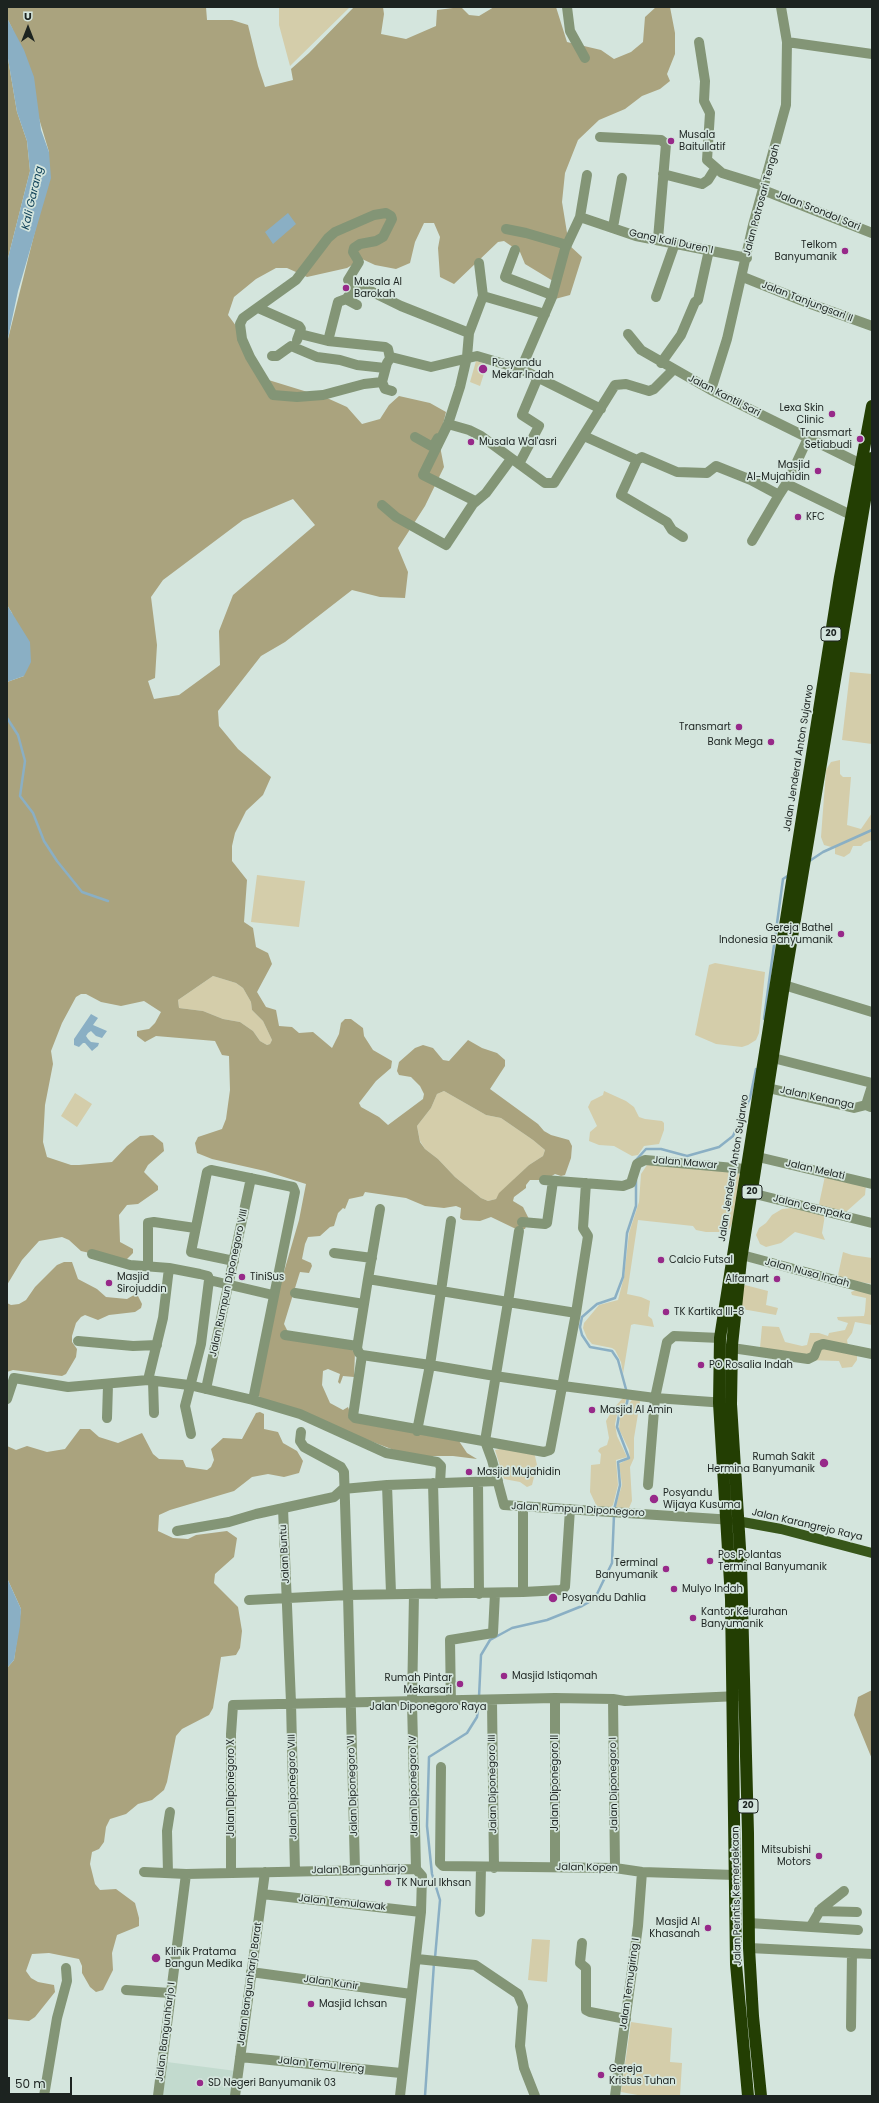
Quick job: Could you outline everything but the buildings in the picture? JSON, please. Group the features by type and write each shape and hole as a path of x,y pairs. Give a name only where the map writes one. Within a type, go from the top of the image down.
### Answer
{"highway":[{"name":"Jalan Jenderal Anton Sujarwo","path":"725,1518 725,1403 742,1256 768,1088 769,1056 799,864 851,547 868,463 872,406"},
{"name":"Jalan Jenderal Anton Sujarwo","path":"851,547 851,515 868,463"},
{"name":"Jalan Jenderal Anton Sujarwo","path":"737,1518 720,1338 745,1169 784,985 799,864"},
{"name":"Jalan Perintis Kemerdekaan","path":"725,1518 731,1599 731,1697 735,1834 736,1964 748,2096"},
{"name":"Jalan Perintis Kemerdekaan","path":"737,1518 740,1564 748,1834 749,1948 753,2016 762,2096"},
{"path":"735,1834 748,1834"}],"main road":[{"name":"Jalan Karangrejo Raya","path":"737,1518 872,1553"}],"street":[{"path":"567,7 570,31 585,58"},
{"name":"Jalan Potrosari Tengah","path":"711,390 727,339 746,258 786,105 787,42 781,7"},
{"path":"663,174 702,184 708,180 715,169 708,163 706,157 710,113 704,101 705,81 699,42"},
{"path":"787,42 872,54"},
{"path":"600,137 661,140 666,144 658,239"},
{"name":"Jalan Srondol Sari","path":"715,169 872,233"},
{"path":"521,369 552,296 567,245 578,219 587,174"},
{"path":"613,227 622,178"},
{"path":"328,341 338,302 346,299 359,262 353,252 354,248 360,244 376,241 383,237 392,223 391,216 386,213 379,214 335,232 316,252 296,280 241,321 241,331 250,357 270,393 276,396 297,397 323,395 364,384 382,382"},
{"name":"Gang Kali Duren I","path":"578,219 613,227 636,236 658,239 746,258"},
{"path":"506,229 526,233 567,245"},
{"path":"656,297 675,243"},
{"path":"515,250 505,277 552,296"},
{"path":"661,363 681,335 695,302 698,300 709,250"},
{"path":"474,501 423,475 447,426 467,357 469,333 483,296 479,263"},
{"name":"Jalan Tanjungsari II","path":"742,277 872,326"},
{"path":"352,283 469,333"},
{"path":"483,296 545,314"},
{"path":"346,299 356,305"},
{"path":"258,308 298,326 301,329 295,348"},
{"path":"300,334 328,341 385,347 388,349 390,363"},
{"name":"Jalan Kantil Sari","path":"628,334 637,348 711,390 808,438 868,463"},
{"path":"272,356 279,355 291,346 316,357 340,360 357,365 390,363"},
{"path":"392,391 385,389 382,382 394,357 421,363 428,367 467,357 483,357 521,369 601,409"},
{"path":"414,437 433,445 441,430 447,426 469,430 481,436 545,483 554,483 615,385 626,384 649,391 654,389 674,369"},
{"path":"382,505 396,517 446,545 474,501 486,493 515,462 539,426 522,415 538,377"},
{"path":"288,401 326,399 338,396 344,390"},
{"path":"584,436 637,460"},
{"path":"752,541 787,484 808,438"},
{"path":"683,537 672,530 667,522 621,495 637,460 642,457 677,472 686,474 706,473 716,466 751,480 779,495"},
{"path":"787,484 851,515"},
{"path":"784,985 872,1012"},
{"path":"769,1056 872,1083"},
{"path":"869,1106 872,1086"},
{"name":"Jalan Kenanga","path":"768,1088 854,1108 869,1106"},
{"name":"Jalan Melati","path":"758,1157 872,1184"},
{"name":"Jalan Mawar","path":"508,1302 520,1226 545,1224 547,1222 549,1181 623,1186 631,1183 635,1169 644,1160 745,1169"},
{"path":"234,1261 191,1252 207,1172 211,1170 295,1189 253,1400"},
{"name":"Jalan Rumpun Diponegoro VIII","path":"206,1389 251,1178"},
{"path":"380,1209 364,1304 354,1418 417,1431 485,1441 544,1452 550,1450 576,1313 588,1236 583,1228 586,1183"},
{"name":"Jalan Cempaka","path":"751,1193 872,1224"},
{"path":"417,1431 430,1365 451,1221"},
{"path":"148,1266 148,1223 154,1222 195,1228"},
{"path":"334,1253 372,1258"},
{"path":"92,1254 130,1265 168,1268 208,1276 209,1280 200,1344 185,1406 191,1434"},
{"name":"Jalan Nusa Indah","path":"742,1256 872,1290"},
{"path":"154,1414 150,1380 162,1318 168,1268"},
{"path":"368,1279 576,1313"},
{"path":"209,1280 273,1295"},
{"path":"295,1293 364,1304"},
{"path":"485,1441 508,1302"},
{"path":"285,1334 430,1365 495,1376 655,1398 725,1403"},
{"path":"648,1485 655,1398 666,1342 669,1338 674,1336 720,1338"},
{"path":"78,1341 133,1346 157,1346"},
{"path":"732,1348 808,1359 814,1356 818,1346 823,1344 872,1354"},
{"path":"7,1399 10,1378 68,1387 108,1385 150,1380 189,1385 253,1400 310,1417 378,1451 437,1462 441,1466 437,1483 436,1594"},
{"path":"107,1418 108,1385"},
{"path":"301,1432 300,1441 304,1447 342,1468 345,1479 344,1489"},
{"name":"Jalan Rumpun Diponegoro","path":"485,1441 504,1505 737,1518"},
{"path":"177,1531 230,1522 282,1508 334,1497 344,1489 387,1485 498,1481"},
{"path":"478,1482 479,1594"},
{"path":"387,1485 391,1594"},
{"name":"Jalan Diponegoro VI","path":"344,1489 355,1870"},
{"path":"523,1507 523,1592"},
{"name":"Jalan Buntu","path":"282,1508 288,1599 291,1706"},
{"path":"249,1600 348,1595 479,1594 561,1590 565,1587 570,1509"},
{"path":"451,1704 450,1640 493,1633 495,1593"},
{"name":"Jalan Diponegoro IV","path":"414,1594 412,1704 416,1869"},
{"path":"731,1697 744,1696"},
{"name":"Jalan Diponegoro Raya","path":"232,1708 384,1704 625,1701 731,1697"},
{"name":"Jalan Diponegoro I","path":"613,1701 616,1868"},
{"name":"Jalan Diponegoro II","path":"555,1702 555,1867"},
{"name":"Jalan Diponegoro III","path":"488,1703 494,1868"},
{"name":"Jalan Diponegoro VIII","path":"291,1706 295,1871"},
{"name":"Jalan Diponegoro X","path":"231,1872 232,1708"},
{"name":"Jalan Kopen","path":"441,1767 440,1863 443,1866 494,1868 616,1868 642,1872 735,1874"},
{"path":"168,1872 167,1831 170,1812"},
{"path":"480,1912 481,1867"},
{"name":"Jalan Bangunharjo","path":"144,1872 186,1874 416,1869 422,1876 418,1959 411,1994 400,2096"},
{"name":"Jalan Bangunharjo Barat","path":"235,2096 264,1872"},
{"name":"Jalan Temugiring I","path":"615,2096 638,1926 642,1872"},
{"name":"Jalan Bangunharjo I","path":"158,2096 186,1874"},
{"path":"811,1926 819,1911 844,1891"},
{"name":"Jalan Temulawak","path":"262,1894 421,1912"},
{"path":"819,1911 857,1912"},
{"path":"749,1923 858,1930"},
{"path":"582,1943 580,1962 586,1968 586,2010 626,2019"},
{"path":"749,1948 872,1954"},
{"path":"851,2027 852,1953"},
{"path":"418,1959 475,1964 518,1994 523,2006 520,2046 524,2068 535,2096"},
{"path":"44,2096 57,2018 67,1981 66,1968"},
{"name":"Jalan Kunir","path":"251,1972 411,1994"},
{"path":"126,1990 170,1993"},
{"name":"Jalan Temu Ireng","path":"240,2057 402,2073"}],"shaded area":[{"path":"7,7 206,7 207,20 232,20 248,25 265,87 293,80 291,69 309,53 354,7 383,7 384,14 381,34 406,39 436,26 437,10 461,7 469,15 479,16 494,7 556,7 567,42 601,50 614,59 631,52 643,42 645,17 656,7 670,7 675,33 675,54 667,74 670,81 660,89 642,96 625,109 599,120 578,140 565,173 562,202 569,245 582,257 570,295 555,299 553,281 525,264 520,252 504,241 498,242 454,284 440,277 438,248 440,237 434,223 424,223 415,242 410,263 396,269 375,265 362,259 347,268 307,277 287,268 276,268 256,279 234,297 228,315 239,330 262,378 327,398 347,407 362,424 380,419 389,405 399,396 430,403 446,412 439,441 444,467 425,506 398,548 408,572 405,598 380,597 352,590 285,642 261,656 218,711 219,726 238,749 271,777 263,795 246,811 235,833 232,846 232,861 247,880 244,922 253,928 256,947 268,953 272,964 257,992 266,1007 276,1010 279,1026 292,1027 299,1033 313,1032 332,1048 339,1034 341,1023 345,1019 351,1019 363,1028 364,1036 373,1050 392,1061 391,1068 376,1081 359,1103 361,1107 379,1117 388,1125 423,1099 424,1094 420,1086 411,1077 399,1075 397,1071 399,1062 415,1048 423,1045 433,1048 443,1060 449,1061 468,1040 482,1048 497,1053 505,1060 505,1066 490,1089 538,1124 544,1131 551,1135 569,1140 572,1146 571,1158 565,1175 561,1176 555,1174 545,1180 530,1180 526,1185 526,1188 514,1197 513,1201 523,1207 529,1219 525,1229 516,1229 491,1217 480,1221 463,1220 460,1218 461,1208 456,1206 444,1208 425,1206 406,1198 365,1192 363,1196 349,1199 345,1209 343,1208 338,1213 334,1226 330,1227 320,1236 308,1237 305,1244 302,1259 311,1263 312,1266 309,1273 300,1272 284,1324 288,1332 343,1344 355,1352 354,1377 343,1376 340,1384 338,1382 340,1374 328,1369 323,1371 322,1385 330,1403 343,1410 348,1407 351,1415 459,1441 467,1453 477,1459 453,1456 417,1456 394,1450 262,1400 258,1395 281,1282 299,1220 306,1184 265,1171 212,1159 197,1153 195,1143 198,1137 222,1129 226,1119 230,1090 229,1056 222,1055 215,1041 156,1036 145,1042 137,1036 137,1031 149,1029 155,1023 161,1012 144,1001 121,1006 101,1002 86,994 81,994 76,997 62,1023 51,1051 53,1064 45,1105 43,1142 47,1157 71,1165 112,1162 127,1146 140,1136 153,1135 163,1143 164,1151 148,1165 144,1172 158,1186 158,1190 138,1204 127,1205 119,1215 120,1242 133,1249 133,1253 127,1259 115,1259 81,1251 69,1240 62,1237 39,1241 22,1260 7,1285 7,682 24,676 12,613 7,605 7,343 36,227 49,152 12,28 7,18","holes":["293,499 315,525 233,595 219,631 220,665 179,695 154,699 148,681 155,678 157,645 151,597 163,580 243,520","213,976 236,983 243,988 251,1002 252,1010 263,1021 272,1040 270,1044 267,1045 260,1041 253,1031 240,1022 223,1019 203,1011 179,1008 178,1000","444,1091 486,1115 501,1118 545,1150 543,1156 529,1165 499,1193 496,1199 488,1201 481,1198 455,1177 438,1159 425,1149 420,1142 417,1126 431,1108 437,1094"]},
{"path":"279,7 350,7 290,66 279,25"},
{"path":"7,53 17,112 27,141 30,171 7,262"},
{"path":"476,361 487,364 480,386 470,382"},
{"path":"850,672 872,674 872,744 842,740"},
{"path":"840,760 840,774 843,777 851,777 847,825 861,829 872,813 872,840 861,846 853,846 850,853 844,857 835,854 835,848 824,845 821,837 826,770 831,762"},
{"path":"257,875 305,881 299,927 251,922"},
{"path":"715,963 765,972 759,1033 756,1040 748,1045 742,1047 716,1044 695,1035 709,965"},
{"path":"213,976 236,983 243,988 251,1002 252,1010 263,1021 272,1040 270,1044 267,1045 260,1041 253,1031 240,1022 223,1019 203,1011 179,1008 178,1000"},
{"path":"444,1091 486,1115 501,1118 545,1150 543,1156 529,1165 500,1193 496,1199 488,1201 481,1198 455,1177 438,1159 425,1149 420,1141 417,1126 431,1108 437,1094"},
{"path":"604,1091 626,1101 634,1107 639,1117 662,1121 664,1123 664,1130 659,1144 644,1146 638,1155 632,1156 614,1146 599,1145 589,1141 590,1132 597,1126 588,1107 591,1101 603,1095"},
{"path":"75,1093 92,1104 77,1127 61,1116"},
{"path":"649,1162 737,1171 739,1174 739,1184 735,1217 729,1230 725,1232 706,1232 696,1230 693,1226 638,1220 627,1294 641,1297 650,1301 648,1316 652,1319 654,1327 634,1324 631,1325 623,1374 621,1362 615,1350 592,1344 587,1338 583,1328 584,1323 599,1305 618,1300 624,1277 629,1233 639,1202 641,1174"},
{"path":"825,1176 866,1185 865,1195 847,1211 841,1212 822,1209 819,1204"},
{"path":"792,1208 825,1215 822,1233 825,1240 795,1232 781,1243 766,1247 760,1244 756,1235 759,1228 766,1223 772,1215 782,1209"},
{"path":"843,1252 872,1258 872,1284 843,1279 838,1275"},
{"path":"64,1262 72,1262 78,1279 97,1289 106,1297 127,1299 134,1295 138,1296 142,1304 141,1308 135,1312 109,1315 98,1320 85,1315 81,1317 76,1323 72,1336 72,1342 77,1349 76,1357 66,1374 62,1376 13,1370 7,1372 7,1303 11,1305 19,1304 26,1300 35,1287 57,1265"},
{"path":"745,1285 768,1291 766,1305 778,1308 776,1315 742,1309 742,1289"},
{"path":"856,1290 872,1293 872,1325 855,1322 852,1333 847,1340 848,1346 857,1356 857,1360 852,1367 842,1368 839,1361 806,1360 760,1348 762,1326 779,1327 785,1342 802,1346 807,1345 810,1333 819,1333 828,1336 829,1333 845,1330 848,1323 838,1320 837,1317 864,1316 866,1298 852,1295 851,1292"},
{"path":"633,1398 639,1399 640,1402 634,1438 634,1458 630,1467 632,1501 629,1508 615,1508 622,1485 619,1464 630,1458 629,1450 619,1429 620,1418"},
{"path":"622,1399 626,1399 625,1404 617,1415 615,1424 617,1436 627,1457 616,1460 618,1485 613,1505 610,1508 597,1507 590,1492 591,1465 600,1464 601,1454 598,1451 600,1448 607,1445 609,1438 606,1421 613,1409"},
{"path":"260,1412 264,1414 264,1429 278,1432 283,1443 297,1451 303,1461 299,1473 284,1477 268,1474 252,1477 234,1491 170,1510 159,1515 158,1531 173,1538 188,1539 196,1535 227,1531 237,1538 234,1557 215,1574 214,1583 238,1607 242,1631 240,1648 236,1655 221,1657 213,1708 209,1715 182,1729 176,1736 164,1790 152,1800 138,1804 126,1814 110,1819 106,1827 104,1842 99,1849 92,1852 90,1864 95,1884 100,1890 116,1889 135,1903 139,1918 139,1926 117,1935 112,1953 113,1970 103,1990 96,1992 90,1987 82,1973 82,1966 79,1959 49,1953 32,1954 26,1971 31,1978 38,1982 54,1985 55,1992 35,2017 29,2021 7,2019 7,1668 14,1660 21,1609 7,1578 7,1446 16,1450 27,1446 47,1452 65,1449 80,1429 90,1429 99,1437 118,1443 142,1433 153,1454 159,1459 183,1460 186,1467 207,1470 211,1467 214,1460 211,1449 223,1438 242,1439 256,1413"},
{"path":"504,1448 533,1453 537,1465 532,1485 527,1487 520,1482 504,1479 495,1450"},
{"path":"872,1690 872,1759 854,1715 858,1697"},
{"path":"532,1939 550,1940 547,1982 528,1980"},
{"path":"631,2022 672,2028 670,2062 682,2063 680,2096 643,2096 621,2092"},
{"name":"SD Negeri Banyumanik 03","path":"167,2062 236,2071 233,2096 163,2096"}],"water":[{"name":"Kali Garang","path":"7,18 24,50 34,77 41,130 49,152 51,178 18,291 7,343 7,262 30,171 27,141 17,112 7,53"},
{"path":"288,213 296,224 273,244 265,232"},
{"path":"7,605 30,642 31,662 24,676 7,682"},
{"path":"91,1014 98,1018 93,1025 107,1031 102,1038 96,1036 91,1031 88,1033 86,1036 91,1042 99,1043 98,1046 92,1051 85,1043 79,1047 74,1045 74,1039"},
{"path":"7,1578 21,1609 20,1626 14,1660 7,1668"}],"waterway":[{"path":"7,718 18,735 25,761 20,796 33,813 44,841 57,861 82,892 108,901"},
{"path":"808,862 823,852 872,830"},
{"path":"764,1019 783,879 789,875"},
{"path":"636,1160 646,1149 661,1149 687,1156 719,1147 733,1136 750,1098 756,1069"},
{"path":"627,1393 618,1360 612,1351 590,1347 582,1335 580,1327 582,1317 597,1304 615,1298 623,1277 627,1233 636,1206 636,1180"},
{"path":"614,1510 620,1485 618,1462 629,1458 617,1427 619,1415 627,1403 628,1397"},
{"path":"479,1697 481,1655 490,1640 512,1628 547,1620 582,1606 591,1601 597,1594 612,1563 614,1515"},
{"path":"435,1958 440,1900 432,1874 427,1826 429,1757 467,1733 477,1717 479,1702"},
{"path":"425,2096 434,1963"}],"place":[{"name":"Musala Baitullatif","path":"671,141"},
{"name":"Telkom Banyumanik","path":"845,251"},
{"name":"Musala Al Barokah","path":"346,288"},
{"name":"Posyandu Mekar Indah","path":"483,369"},
{"name":"Lexa Skin Clinic","path":"832,414"},
{"name":"Transmart Setiabudi","path":"860,439"},
{"name":"Musala Wal'asri","path":"471,442"},
{"name":"Masjid Al-Mujahidin","path":"818,471"},
{"name":"KFC","path":"798,517"},
{"name":"Transmart","path":"739,727"},
{"name":"Bank Mega","path":"771,742"},
{"name":"Gereja Bathel Indonesia Banyumanik","path":"841,934"},
{"name":"Calcio Futsal","path":"661,1260"},
{"name":"TiniSus","path":"242,1277"},
{"name":"Alfamart","path":"777,1279"},
{"name":"Masjid Sirojuddin","path":"109,1283"},
{"name":"TK Kartika III-8","path":"666,1312"},
{"name":"PO Rosalia Indah","path":"701,1365"},
{"name":"Masjid Al Amin","path":"592,1410"},
{"name":"Rumah Sakit Hermina Banyumanik","path":"824,1463"},
{"name":"Masjid Mujahidin","path":"469,1472"},
{"name":"Posyandu Wijaya Kusuma","path":"654,1499"},
{"name":"Pos Polantas Terminal Banyumanik","path":"710,1561"},
{"name":"Terminal Banyumanik","path":"666,1569"},
{"name":"Mulyo Indah","path":"674,1589"},
{"name":"Posyandu Dahlia","path":"553,1598"},
{"name":"Kantor Kelurahan Banyumanik","path":"693,1618"},
{"name":"Masjid Istiqomah","path":"504,1676"},
{"name":"Rumah Pintar Mekarsari","path":"460,1684"},
{"name":"Mitsubishi Motors","path":"819,1856"},
{"name":"TK Nurul Ikhsan","path":"388,1883"},
{"name":"Masjid Al Khasanah","path":"708,1928"},
{"name":"Klinik Pratama Bangun Medika","path":"156,1958"},
{"name":"Masjid Ichsan","path":"311,2004"},
{"name":"Gereja Kristus Tuhan","path":"601,2075"},
{"name":"SD Negeri Banyumanik 03","path":"200,2083"}]}
